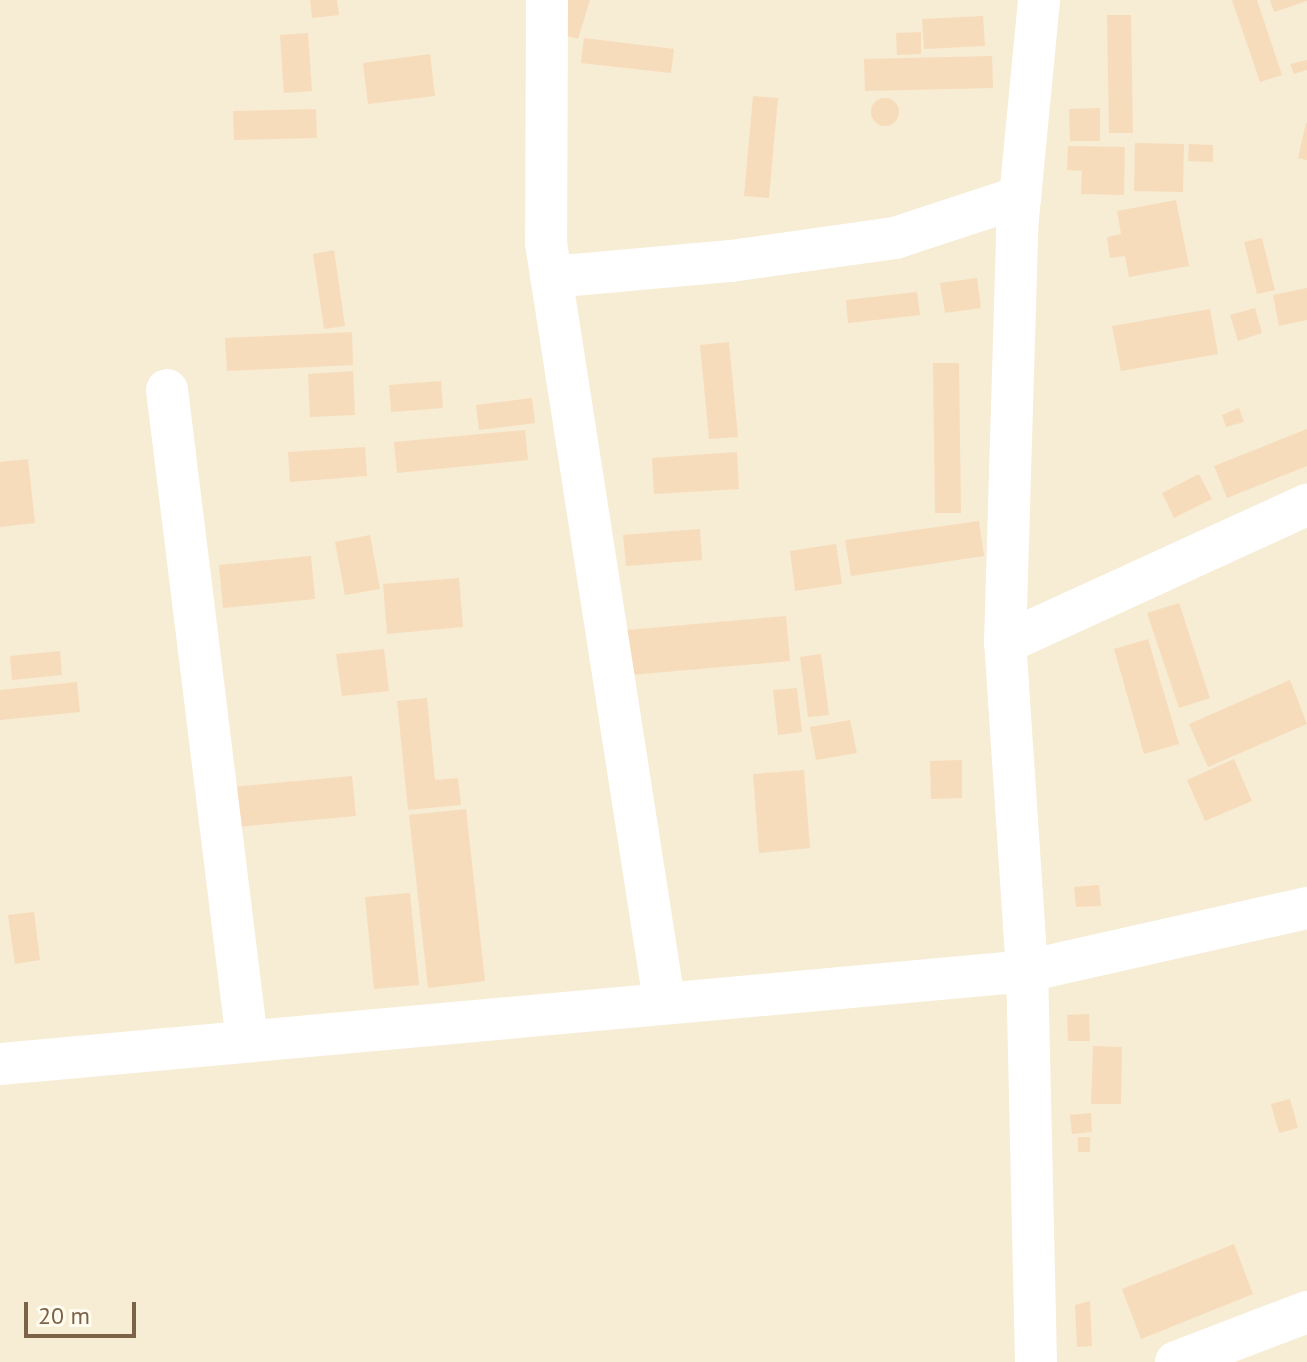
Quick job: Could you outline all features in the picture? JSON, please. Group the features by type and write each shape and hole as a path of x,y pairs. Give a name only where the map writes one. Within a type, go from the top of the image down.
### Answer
{"street":[{"path":"547,0 546,243 664,1001"},
{"path":"1036,1362 1027,971 1005,643 1020,197 1039,0"},
{"path":"551,277 731,261 895,238 1020,197"},
{"path":"167,390 247,1041"},
{"path":"1005,643 1307,505"},
{"path":"0,1064 664,1001 1027,971 1307,908"},
{"path":"1176,1362 1307,1312"}],"shaded area":[{"path":"0,0 1307,0 1307,1362 0,1362"}],"building":[{"path":"310,0 337,0 339,15 312,18"},
{"path":"559,0 590,0 578,39 550,31"},
{"path":"1232,0 1257,0 1282,75 1260,82"},
{"path":"1270,0 1307,0 1307,1 1274,12"},
{"path":"1107,15 1131,15 1133,133 1109,133"},
{"path":"983,16 985,46 924,49 922,19"},
{"path":"921,32 921,54 897,55 896,33"},
{"path":"308,33 312,91 284,93 280,35"},
{"path":"584,38 674,49 671,73 581,63"},
{"path":"430,54 435,96 368,104 363,63"},
{"path":"992,56 993,88 865,91 864,59"},
{"path":"1307,60 1307,70 1294,74 1290,64"},
{"path":"753,96 778,98 769,198 744,196"},
{"path":"885,98 895,102 899,112 895,122 885,126 875,122 871,112 875,102"},
{"path":"1100,108 1100,141 1070,141 1069,109"},
{"path":"316,109 317,138 234,140 233,111"},
{"path":"1307,123 1307,160 1298,158"},
{"path":"1135,143 1184,144 1183,192 1134,191"},
{"path":"1189,144 1213,145 1213,162 1188,161"},
{"path":"1068,146 1125,147 1124,195 1081,194 1082,171 1067,170"},
{"path":"1176,200 1189,266 1129,277 1125,256 1110,258 1107,237 1121,234 1117,211"},
{"path":"1262,238 1275,290 1257,294 1244,242"},
{"path":"334,250 345,326 324,329 313,254"},
{"path":"977,278 981,308 945,313 940,283"},
{"path":"1307,288 1307,320 1279,326 1273,295"},
{"path":"917,292 920,315 848,323 846,300"},
{"path":"1255,308 1262,333 1238,341 1230,315"},
{"path":"1210,309 1218,354 1121,371 1112,326"},
{"path":"352,332 353,365 227,371 225,338"},
{"path":"729,342 738,437 709,439 700,345"},
{"path":"933,363 959,363 961,513 935,513"},
{"path":"353,371 355,415 310,417 308,374"},
{"path":"441,381 443,408 391,412 389,385"},
{"path":"532,398 535,423 479,430 476,405"},
{"path":"1239,408 1244,422 1226,427 1222,415"},
{"path":"1307,429 1307,466 1227,498 1214,466"},
{"path":"525,430 528,460 397,473 394,442"},
{"path":"365,447 367,476 290,482 288,452"},
{"path":"737,452 739,489 654,494 652,458"},
{"path":"28,459 35,523 0,527 0,462"},
{"path":"1199,474 1212,499 1174,518 1162,493"},
{"path":"979,521 984,556 851,576 845,540"},
{"path":"700,529 702,560 626,566 623,535"},
{"path":"370,535 380,589 345,595 335,542"},
{"path":"836,544 842,584 795,591 790,551"},
{"path":"311,556 315,599 223,608 219,565"},
{"path":"459,578 463,627 387,634 383,584"},
{"path":"1179,603 1210,698 1179,708 1147,613"},
{"path":"786,616 790,661 631,675 627,630"},
{"path":"1148,639 1179,744 1144,754 1114,649"},
{"path":"384,649 389,691 342,696 336,654"},
{"path":"60,651 62,675 12,680 10,656"},
{"path":"821,654 829,715 808,717 800,657"},
{"path":"1290,680 1307,724 1208,767 1189,724"},
{"path":"77,682 80,712 0,720 0,690"},
{"path":"797,688 802,732 778,735 773,690"},
{"path":"427,698 435,780 458,778 461,805 408,810 397,701"},
{"path":"850,720 857,753 816,760 810,727"},
{"path":"1234,759 1252,801 1205,821 1187,780"},
{"path":"962,760 962,798 931,799 930,761"},
{"path":"804,770 810,848 759,853 753,774"},
{"path":"352,776 356,816 236,827 232,787"},
{"path":"466,809 485,981 428,988 409,815"},
{"path":"1099,885 1101,906 1076,907 1074,887"},
{"path":"410,893 419,985 374,989 365,897"},
{"path":"34,912 40,960 15,964 8,915"},
{"path":"1089,1014 1090,1041 1068,1041 1067,1015"},
{"path":"1093,1046 1122,1047 1121,1104 1091,1104"},
{"path":"1290,1099 1298,1128 1279,1133 1271,1104"},
{"path":"1091,1113 1092,1132 1072,1134 1070,1115"},
{"path":"1078,1137 1090,1137 1090,1152 1078,1152"},
{"path":"1234,1244 1253,1294 1141,1339 1122,1289"},
{"path":"1090,1301 1092,1346 1077,1347 1075,1305"}]}
